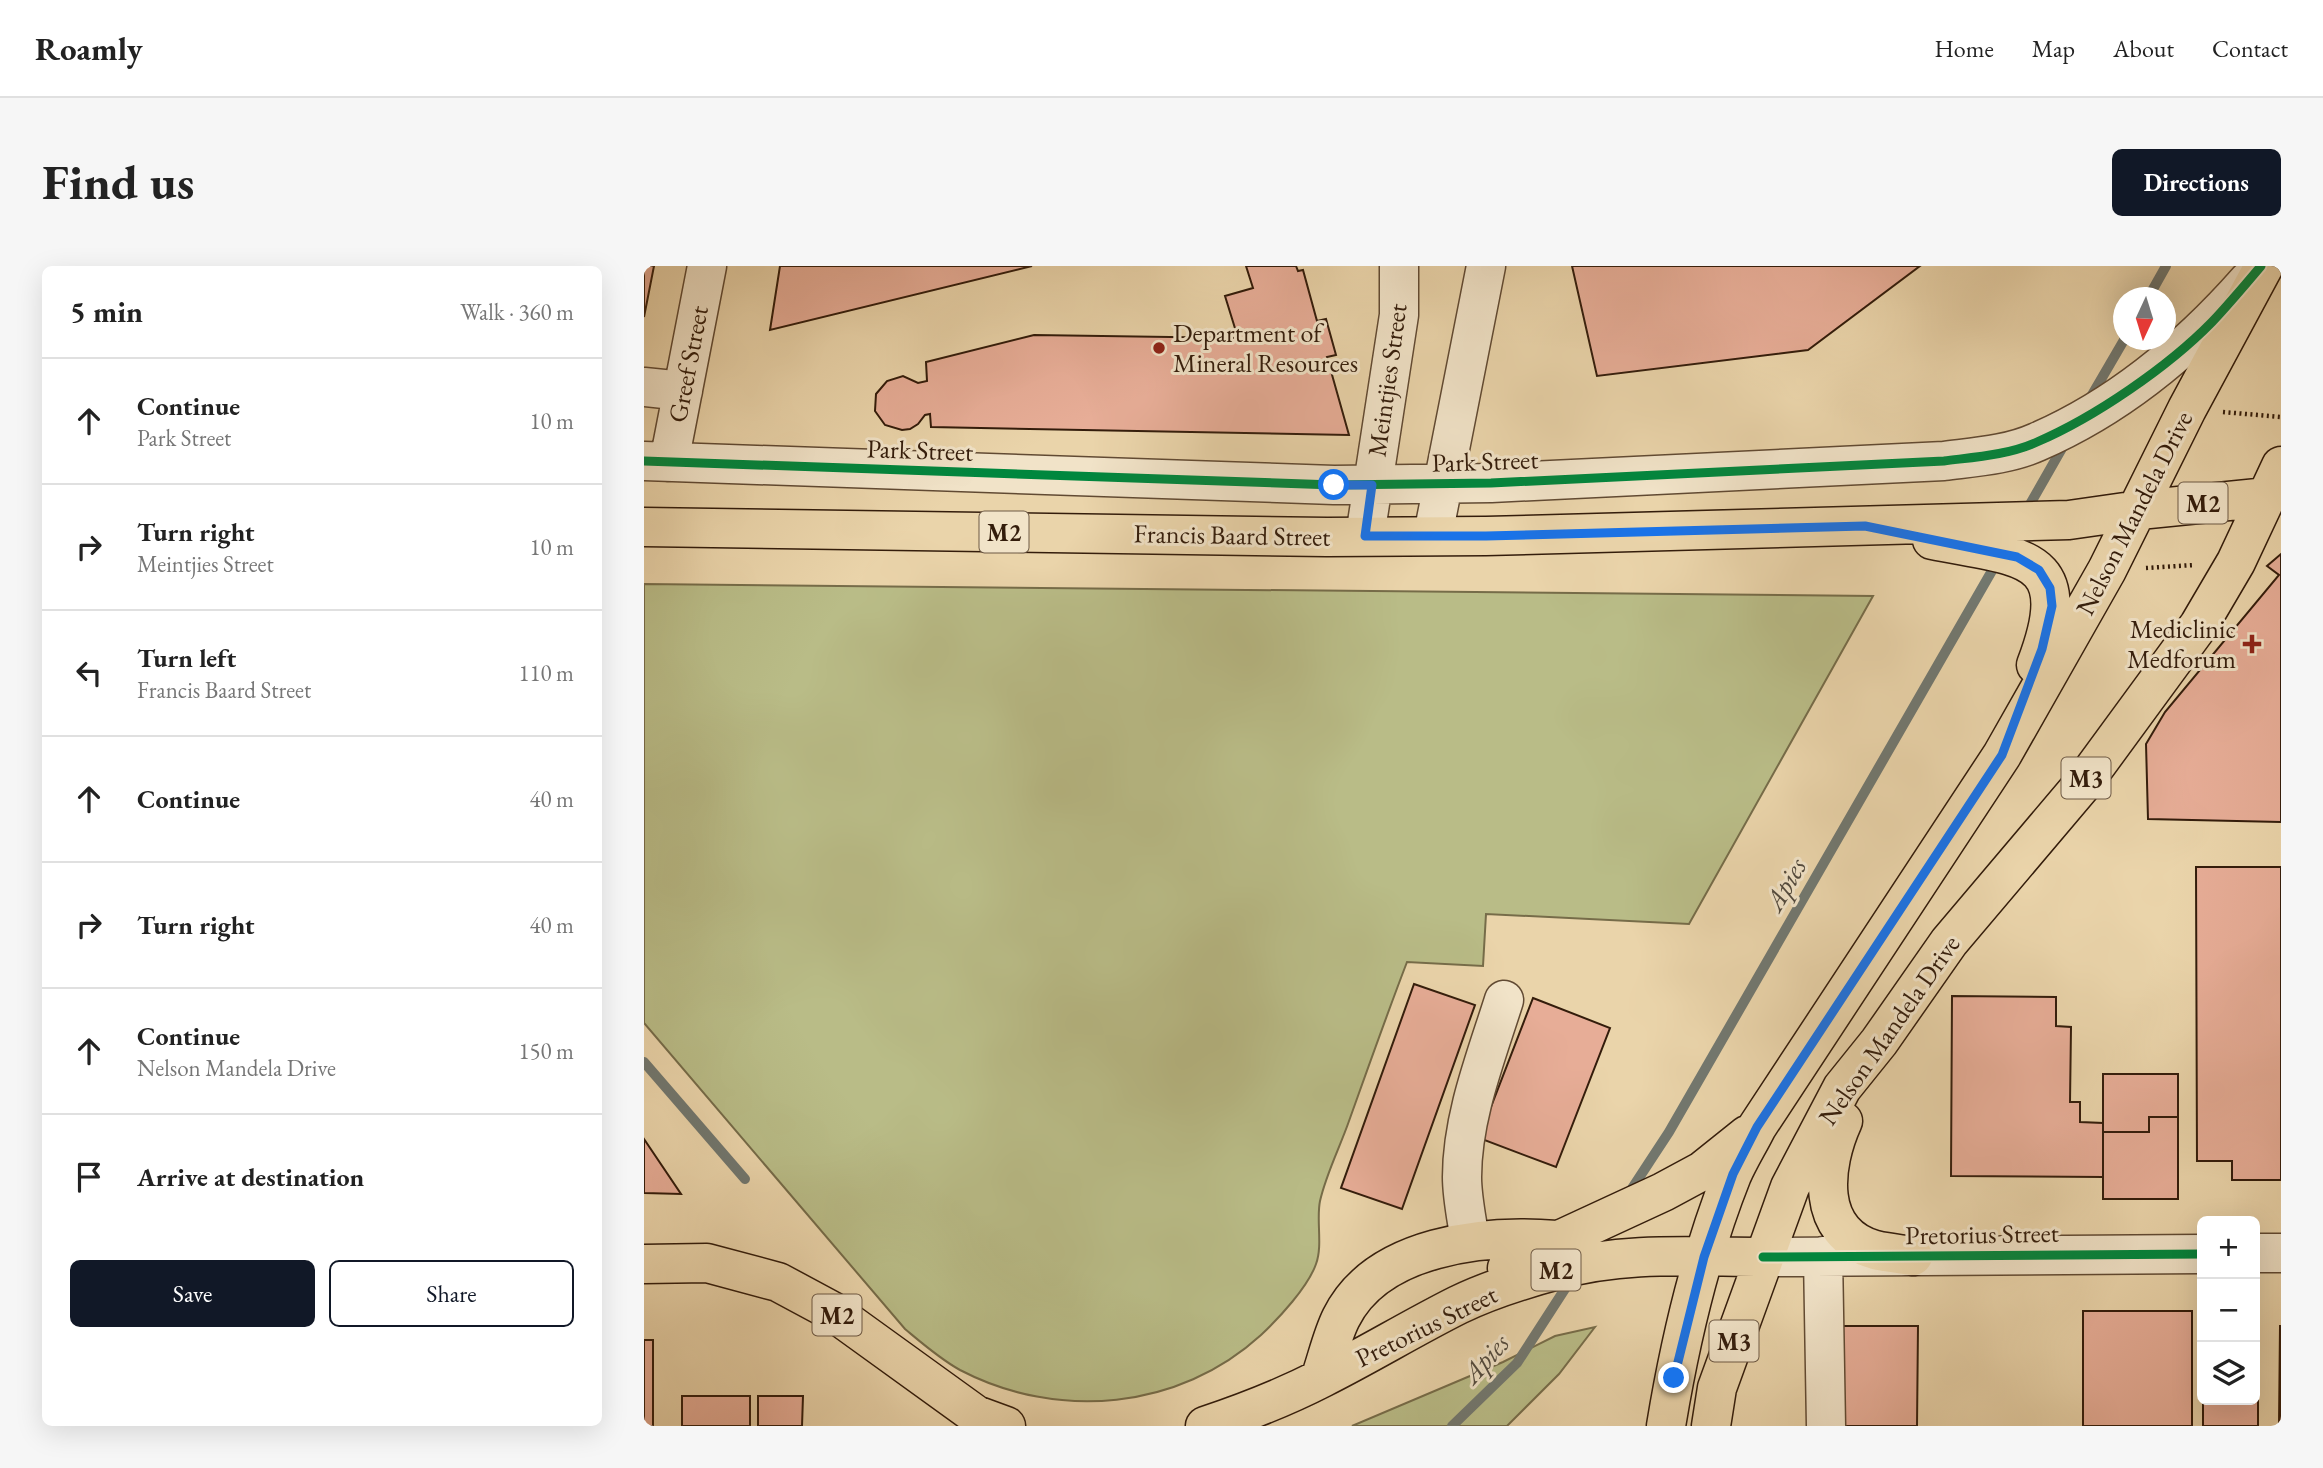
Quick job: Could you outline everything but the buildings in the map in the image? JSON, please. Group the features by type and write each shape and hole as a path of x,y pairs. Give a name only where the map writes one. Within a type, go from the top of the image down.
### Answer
{"main road":[{"name":"Nelson Mandela Drive","path":"1666,1426 1674,1378 1704,1257 1733,1174 1757,1127 2002,755 2107,570 2187,409 2263,266"},
{"name":"Nelson Mandela Drive","path":"1710,1426 1717,1388 1763,1256 1805,1154 1842,1088 1879,1042 1948,942 2081,786 2199,625 2277,486"},
{"name":"Francis Baard Street","path":"644,527 1486,536 1865,526 1959,534 2138,510 2277,486"},
{"path":"1959,534 2017,557 2039,570 2050,588 2052,606 2042,649 2002,755"},
{"path":"1879,1042 1833,1143 1827,1190 1830,1208 1841,1229 1855,1240 1873,1250 1913,1256"},
{"path":"1460,1304 1511,1265 1702,1171 1757,1127"},
{"path":"1320,1379 1341,1318 1356,1296 1387,1269 1424,1253 1470,1241 1566,1236"},
{"name":"Pretorius Street","path":"1205,1426 1320,1379 1460,1304 1559,1269 1615,1258 1655,1255 1763,1256"},
{"name":"M2","path":"644,1264 708,1263 778,1282 832,1311 976,1415 1006,1426"}],"street":[{"name":"Greef Street","path":"657,461 683,391 707,266"},
{"name":"Meintjies Street","path":"1365,536 1399,315 1399,266"},
{"path":"1433,535 1486,266"},
{"name":"Park Street","path":"657,461 1372,485 1916,463 1985,456 2036,443 2126,392 2164,364 2211,323 2263,266"},
{"path":"644,387 683,391"},
{"path":"1470,1241 1462,1177 1465,1142 1477,1087 1504,1000"},
{"path":"2260,1253 2281,1253"},
{"name":"Pretorius Street","path":"1763,1256 2197,1254"},
{"path":"1823,1256 1826,1426"}],"path":[{"path":"2107,570 2236,562"}],"green space":[{"path":"644,584 1873,596 1689,924 1486,914 1483,966 1407,962 1326,1181 1319,1208 1318,1257 1300,1292 1261,1335 1229,1360 1193,1379 1156,1392 1116,1400 1077,1401 1037,1397 998,1386 953,1366 905,1329 644,1023"},
{"path":"1595,1327 1559,1374 1507,1426 1352,1426 1503,1362 1555,1336"}],"waterway":[{"name":"Apies","path":"2154,287 2166,266"},
{"name":"Apies","path":"2089,400 2118,350"},
{"name":"Apies","path":"2025,513 2065,443"},
{"name":"Apies","path":"1629,1193 1669,1132 1997,562"},
{"path":"644,1062 745,1179"},
{"name":"Apies","path":"1452,1426 1517,1363 1572,1278"}],"cycle path":[{"path":"644,461 1334,485 1491,483 1944,461 2003,453 2026,446 2059,432 2106,405 2153,373 2194,339 2261,266"},
{"path":"1763,1257 2197,1254"}],"place":[{"name":"Department of Mineral Resources","path":"1159,348"},
{"name":"Mediclinic Medforum","path":"2252,644"}],"route":[{"path":"1334,485 1372,485 1365,536 1486,536 1865,526 2017,557 2039,570 2050,588 2052,606 2042,649 2002,755 1757,1127 1733,1174 1704,1257 1674,1378"}]}
